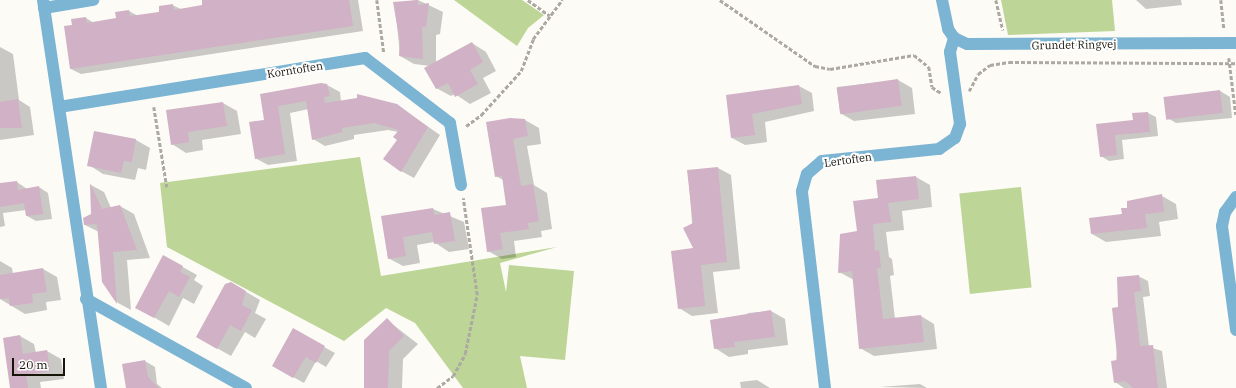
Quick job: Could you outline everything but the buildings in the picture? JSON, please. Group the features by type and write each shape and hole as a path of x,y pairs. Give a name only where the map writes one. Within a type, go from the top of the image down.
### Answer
{"street":[{"path":"93,0 44,4 86,298 101,388"},
{"path":"942,0 947,24 954,38"},
{"name":"Lertoften","path":"825,388 802,191 807,174 822,161 939,149 955,138 960,124 950,52 954,38"},
{"name":"Grundet Ringvej","path":"954,38 984,46 1236,43"},
{"name":"Korntoften","path":"59,107 365,58 450,122 461,185"},
{"path":"1236,197 1225,212 1222,226 1236,330"},
{"path":"86,298 246,388"}],"path":[{"path":"377,0 386,75"},
{"path":"528,0 550,16"},
{"path":"452,135 481,115 521,72 533,39 562,0"},
{"path":"720,0 815,66 830,68 914,55 929,67 932,87 937,93 957,95 973,89 978,74 990,65 1008,62 1236,63"},
{"path":"151,93 167,187"},
{"path":"437,388 453,376 465,354 477,295 461,185"}],"green space":[{"path":"454,0 522,0 544,15 528,28 517,46"},
{"path":"1001,0 1112,0 1115,31 1008,35"},
{"path":"360,157 381,276 557,247 500,263 506,292 509,265 574,271 565,360 520,356 527,388 463,388 415,323 386,308 344,341 167,247 160,183"},
{"path":"1021,187 1032,287 970,294 959,193"}]}
